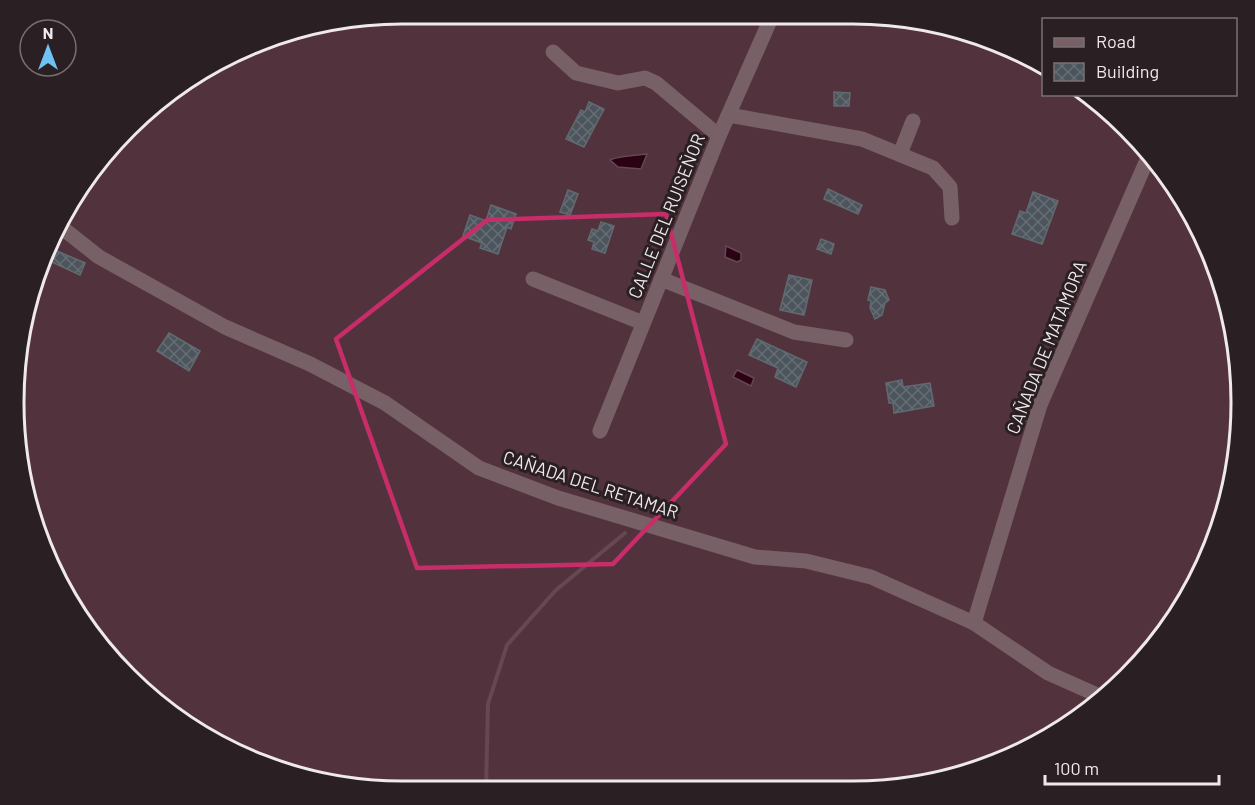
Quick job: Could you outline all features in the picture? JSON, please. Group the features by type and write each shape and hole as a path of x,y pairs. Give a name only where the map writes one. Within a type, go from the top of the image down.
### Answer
{"street":[{"name":"CALLE DEL RUISEÑOR","path":"600,432 719,136 769,24"},
{"path":"553,52 576,72 618,82 645,78 656,83 719,136"},
{"path":"729,116 862,139 933,168 951,187 952,218"},
{"path":"900,154 913,121"},
{"name":"CAÑADA DE MATAMORA","path":"974,623 1040,405 1146,163"},
{"name":"CAÑADA DEL RETAMAR","path":"65,231 99,257 225,327 310,364 385,403 480,468 558,498 755,556 806,561 872,577 974,623 1048,673 1094,694"},
{"path":"533,279 644,323"},
{"path":"661,279 794,332 846,340"}],"highlighted area":[{"path":"666,214 726,444 613,564 417,568 336,339 487,220"}],"shaded area":[{"path":"402,24 852,24 902,27 950,37 997,53 1042,75 1042,96 1074,96 1083,102 1137,153 1153,172 1180,213 1211,281 1228,353 1230,427 1228,452 1218,500 1192,570 1153,633 1120,670 1083,703 1020,742 950,768 902,778 877,780 402,781 353,778 305,768 258,752 213,730 172,703 135,670 102,633 63,570 44,524 27,452 24,402 27,353 37,305 63,235 88,192 118,153 153,118 192,88 235,63 281,44 353,27"},
{"path":"647,154 641,169 618,167 610,160 622,157"},
{"path":"726,246 741,253 741,260 737,262 725,257"},
{"path":"737,370 754,378 751,386 733,377"}],"building":[{"path":"834,92 850,93 849,106 834,106"},
{"path":"589,102 604,109 584,147 566,139 581,110 585,112"},
{"path":"828,189 862,205 858,214 824,199"},
{"path":"568,190 578,194 570,215 560,212"},
{"path":"1033,192 1058,201 1042,244 1012,234 1020,211 1026,213"},
{"path":"491,205 516,214 511,229 507,227 498,254 480,248 482,243 463,236 470,215 486,221"},
{"path":"601,222 614,226 605,253 592,249 594,242 588,240 592,229 598,231"},
{"path":"821,239 834,244 831,254 817,249"},
{"path":"56,251 85,263 80,275 51,262"},
{"path":"789,275 812,280 804,315 780,310"},
{"path":"871,287 885,290 889,300 885,303 882,315 875,319 870,308 871,301 868,300"},
{"path":"169,333 200,351 189,371 157,351"},
{"path":"757,339 807,362 796,387 775,377 778,368 749,355"},
{"path":"902,380 903,387 930,383 934,406 894,413 893,403 889,403 886,383"}],"waterway":[{"path":"486,781 488,704 507,645 556,590 625,533"}]}
